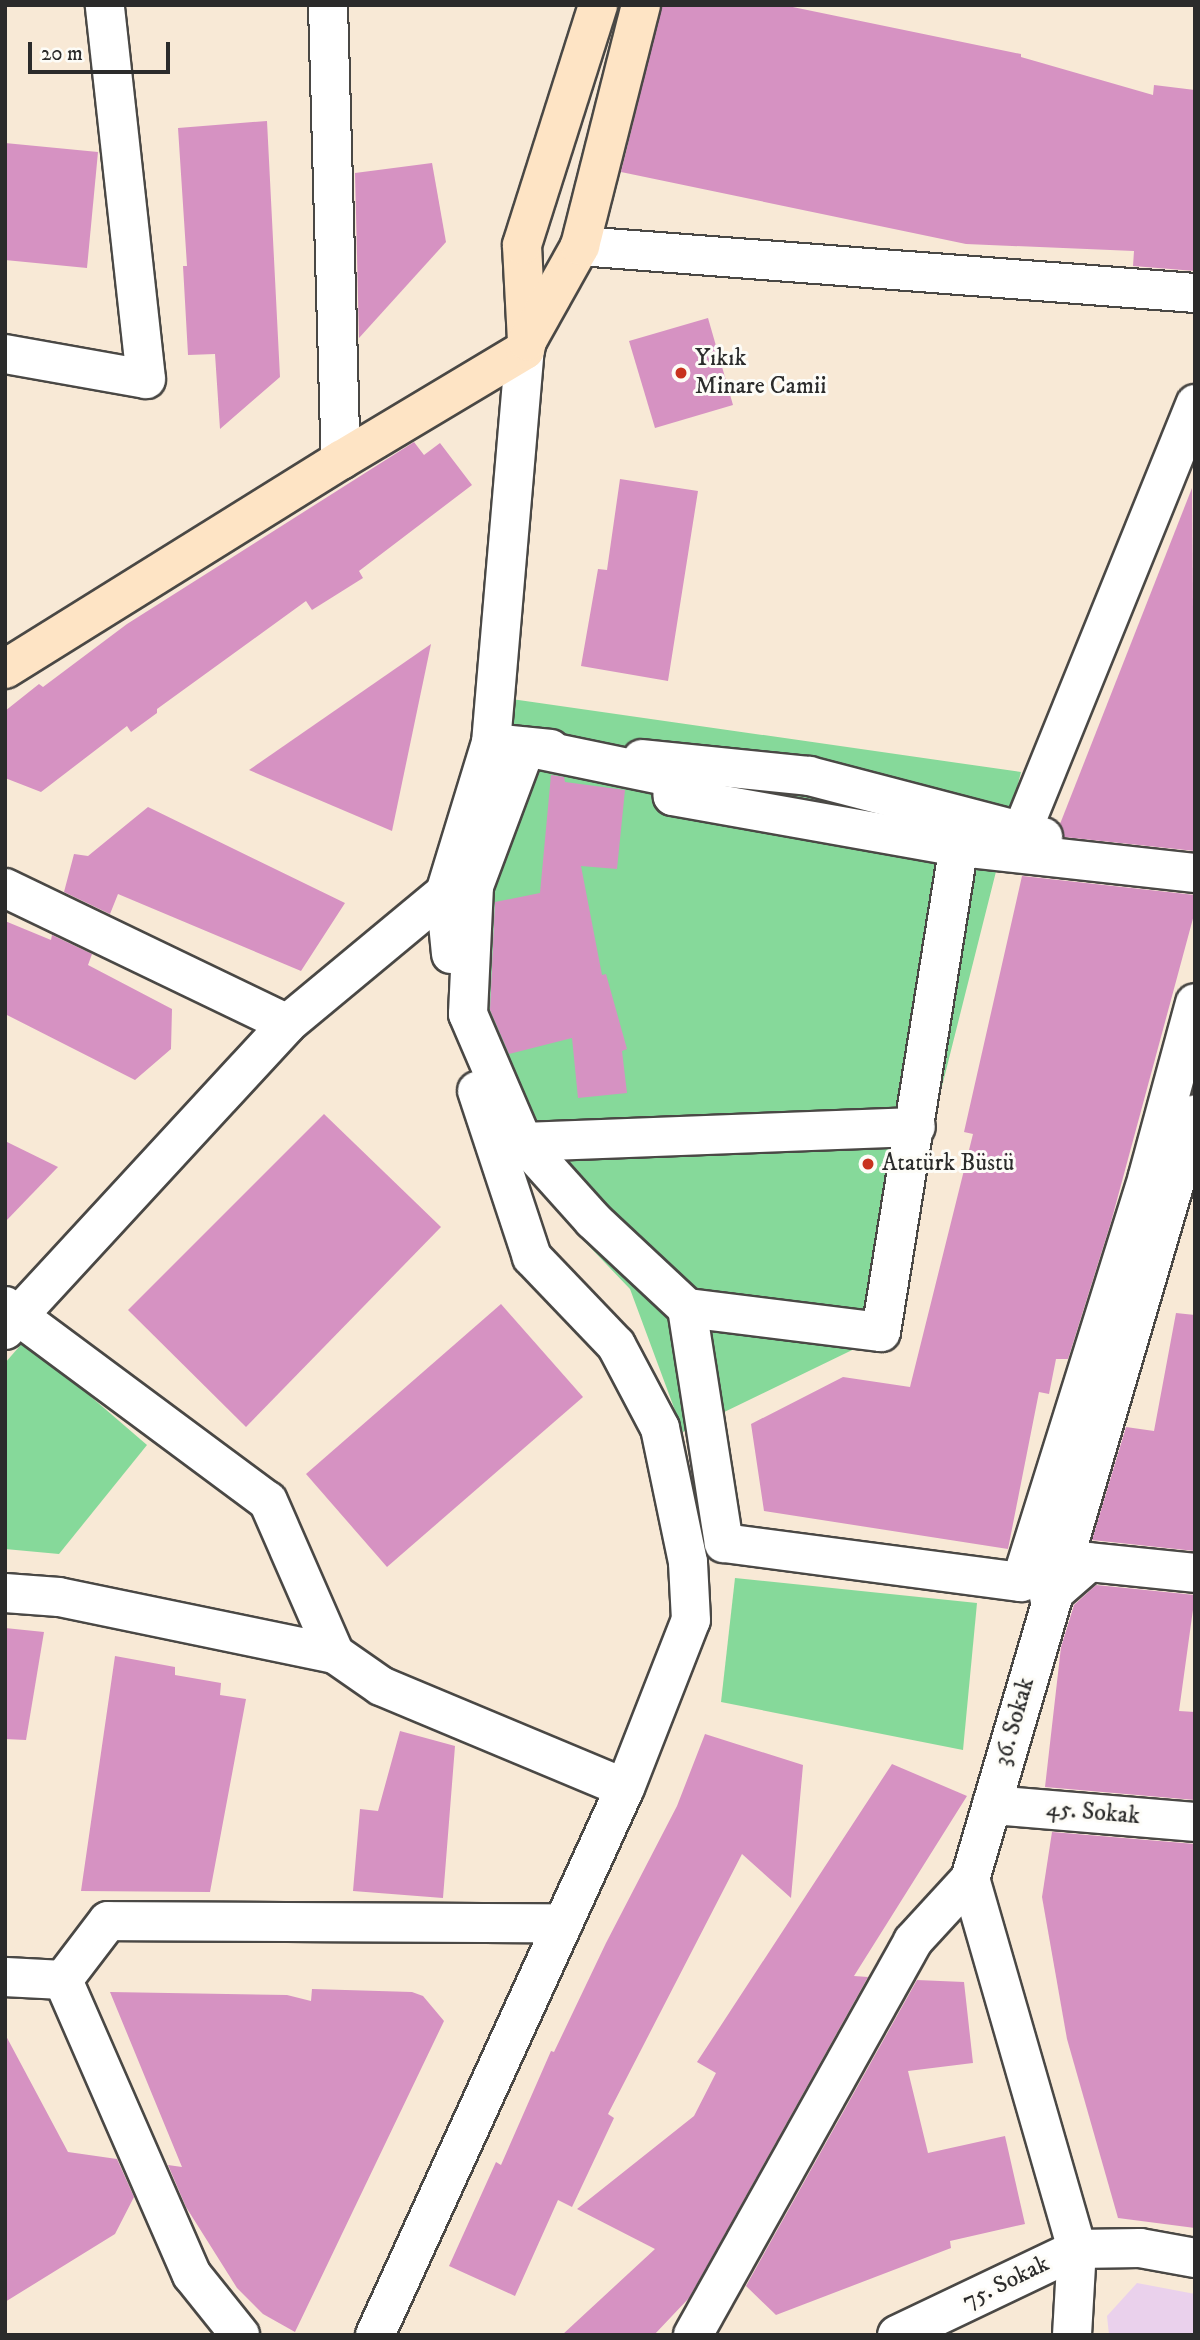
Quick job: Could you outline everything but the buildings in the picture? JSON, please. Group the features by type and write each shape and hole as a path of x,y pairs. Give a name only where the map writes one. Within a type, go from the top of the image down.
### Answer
{"street":[{"path":"5,354 146,379 105,5"},
{"path":"328,5 341,460"},
{"path":"598,5 522,245 526,345 509,745 474,886 468,1014 523,1142 593,1220 687,1308 881,1332 959,847"},
{"path":"5,669 526,345 580,246 641,5"},
{"path":"580,246 1195,293"},
{"path":"1021,831 1195,404"},
{"path":"509,745 809,776 1079,846 1195,863"},
{"path":"509,745 670,777 673,796 959,847 1195,873"},
{"path":"335,1654 268,1501 10,1317 287,1024 445,893 509,745"},
{"path":"5,888 287,1024"},
{"path":"375,2335 625,1788 691,1620 688,1562 660,1428 616,1345 532,1257 460,1040 445,893"},
{"path":"687,1308 724,1543 1021,1582 1148,1176 1195,1003"},
{"name":"36. Sokak","path":"970,1880 1195,1114"},
{"path":"523,1142 916,1127"},
{"path":"688,1562 1051,1597 1088,1562 1195,1573"},
{"path":"5,1593 59,1597 335,1654 381,1686 625,1788"},
{"name":"45. Sokak","path":"992,1805 1195,1822"},
{"path":"970,1880 1077,2249 1072,2335"},
{"path":"693,2335 913,1941 970,1880"},
{"path":"63,1980 108,1921 564,1923"},
{"path":"5,1977 63,1980"},
{"path":"63,1980 191,2275 240,2335"},
{"path":"1077,2249 1140,2248 1195,2259"},
{"name":"75. Sokak","path":"897,2335 1077,2249"}],"shaded area":[{"path":"1137,2283 1195,2294 1195,2335 1109,2335 1107,2316"}],"green space":[{"path":"505,698 1021,772 879,1337 683,1432 630,1289 564,1220 498,1083 473,988"},
{"path":"25,1340 147,1445 59,1554 5,1549 5,1363"},
{"path":"735,1578 977,1603 963,1750 721,1702"}],"place":[{"name":"Yıkık Minare Camii","path":"681,373"},
{"name":"Atatürk Büstü","path":"868,1164"}]}
